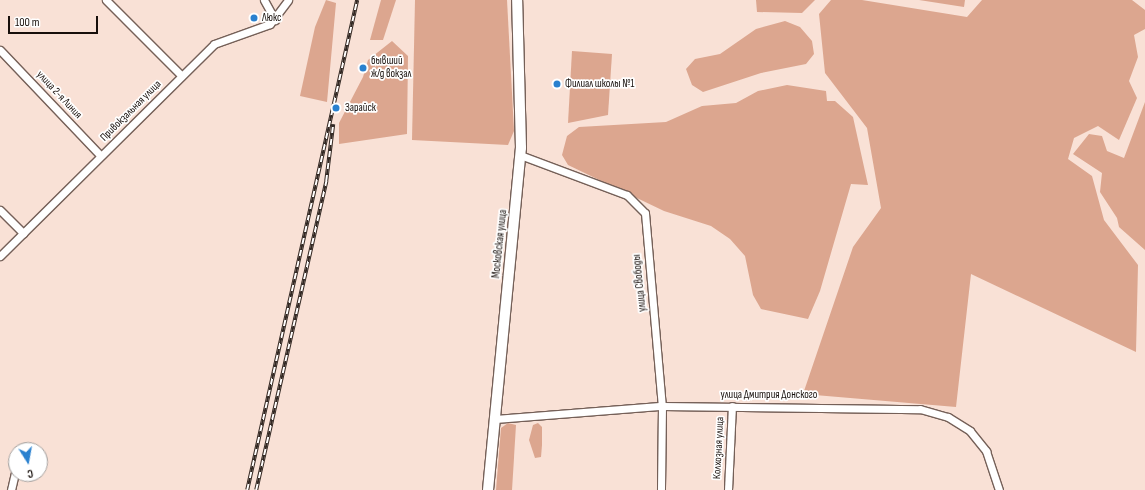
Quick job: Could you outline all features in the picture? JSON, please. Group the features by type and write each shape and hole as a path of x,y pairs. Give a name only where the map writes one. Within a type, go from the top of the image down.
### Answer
{"main road":[{"name":"Московская улица","path":"488,490 520,155 517,0"}],"street":[{"path":"106,0 182,76"},
{"path":"264,0 275,20 288,0"},
{"name":"Привокзальная улица","path":"0,256 214,44 275,20"},
{"name":"улица 2-я Линия","path":"0,50 101,156"},
{"name":"улица Свободы","path":"520,155 627,195 640,205 644,213 656,322 662,406 661,490"},
{"path":"0,210 23,232"},
{"name":"улица Дмитрия Донского","path":"495,419 662,406 884,406 934,411 960,423 980,442 994,468 999,490"},
{"name":"Колхозная улица","path":"728,490 732,406"}],"shaded area":[{"path":"326,0 336,3 327,102 300,96 315,27"},
{"path":"381,0 396,0 383,40 370,40"},
{"path":"415,0 507,0 514,131 508,145 412,140"},
{"path":"756,0 815,0 802,13 757,12"},
{"path":"831,0 862,0 967,17 982,0 1132,0 1145,10 1145,29 1134,35 1138,57 1129,81 1137,98 1119,140 1098,126 1074,138 1068,159 1092,176 1104,220 1138,265 1136,352 971,274 956,407 803,394 853,247 881,208 867,128 825,73 819,14"},
{"path":"919,0 965,0 964,7"},
{"path":"785,21 800,27 812,41 814,54 806,64 761,73 703,92 692,85 686,69 695,59 720,54 756,29"},
{"path":"392,41 408,56 407,134 339,144 339,123 363,77 368,60"},
{"path":"572,51 612,54 608,115 568,123"},
{"path":"787,85 826,91 827,101 835,101 853,117 868,185 851,184 820,291 808,319 761,309 753,295 745,256 730,239 711,226 664,211 568,165 562,155 567,136 579,127 666,122 702,106 736,103 758,91"},
{"path":"1145,102 1145,250 1119,227 1117,218 1100,192 1102,173 1073,154 1089,134 1102,136 1107,151 1124,158"},
{"path":"508,423 516,425 512,490 496,490 501,428"},
{"path":"538,423 542,427 541,457 535,458 529,440 533,425"}],"railway":[{"path":"247,490 357,0"},
{"path":"256,490 326,181 333,124"}],"place":[{"name":"Люкс","path":"254,18"},
{"name":"бывший ж/д вокзал","path":"363,68"},
{"name":"Филиал школы №1","path":"557,84"},
{"name":"Зарайск","path":"336,108"}]}
